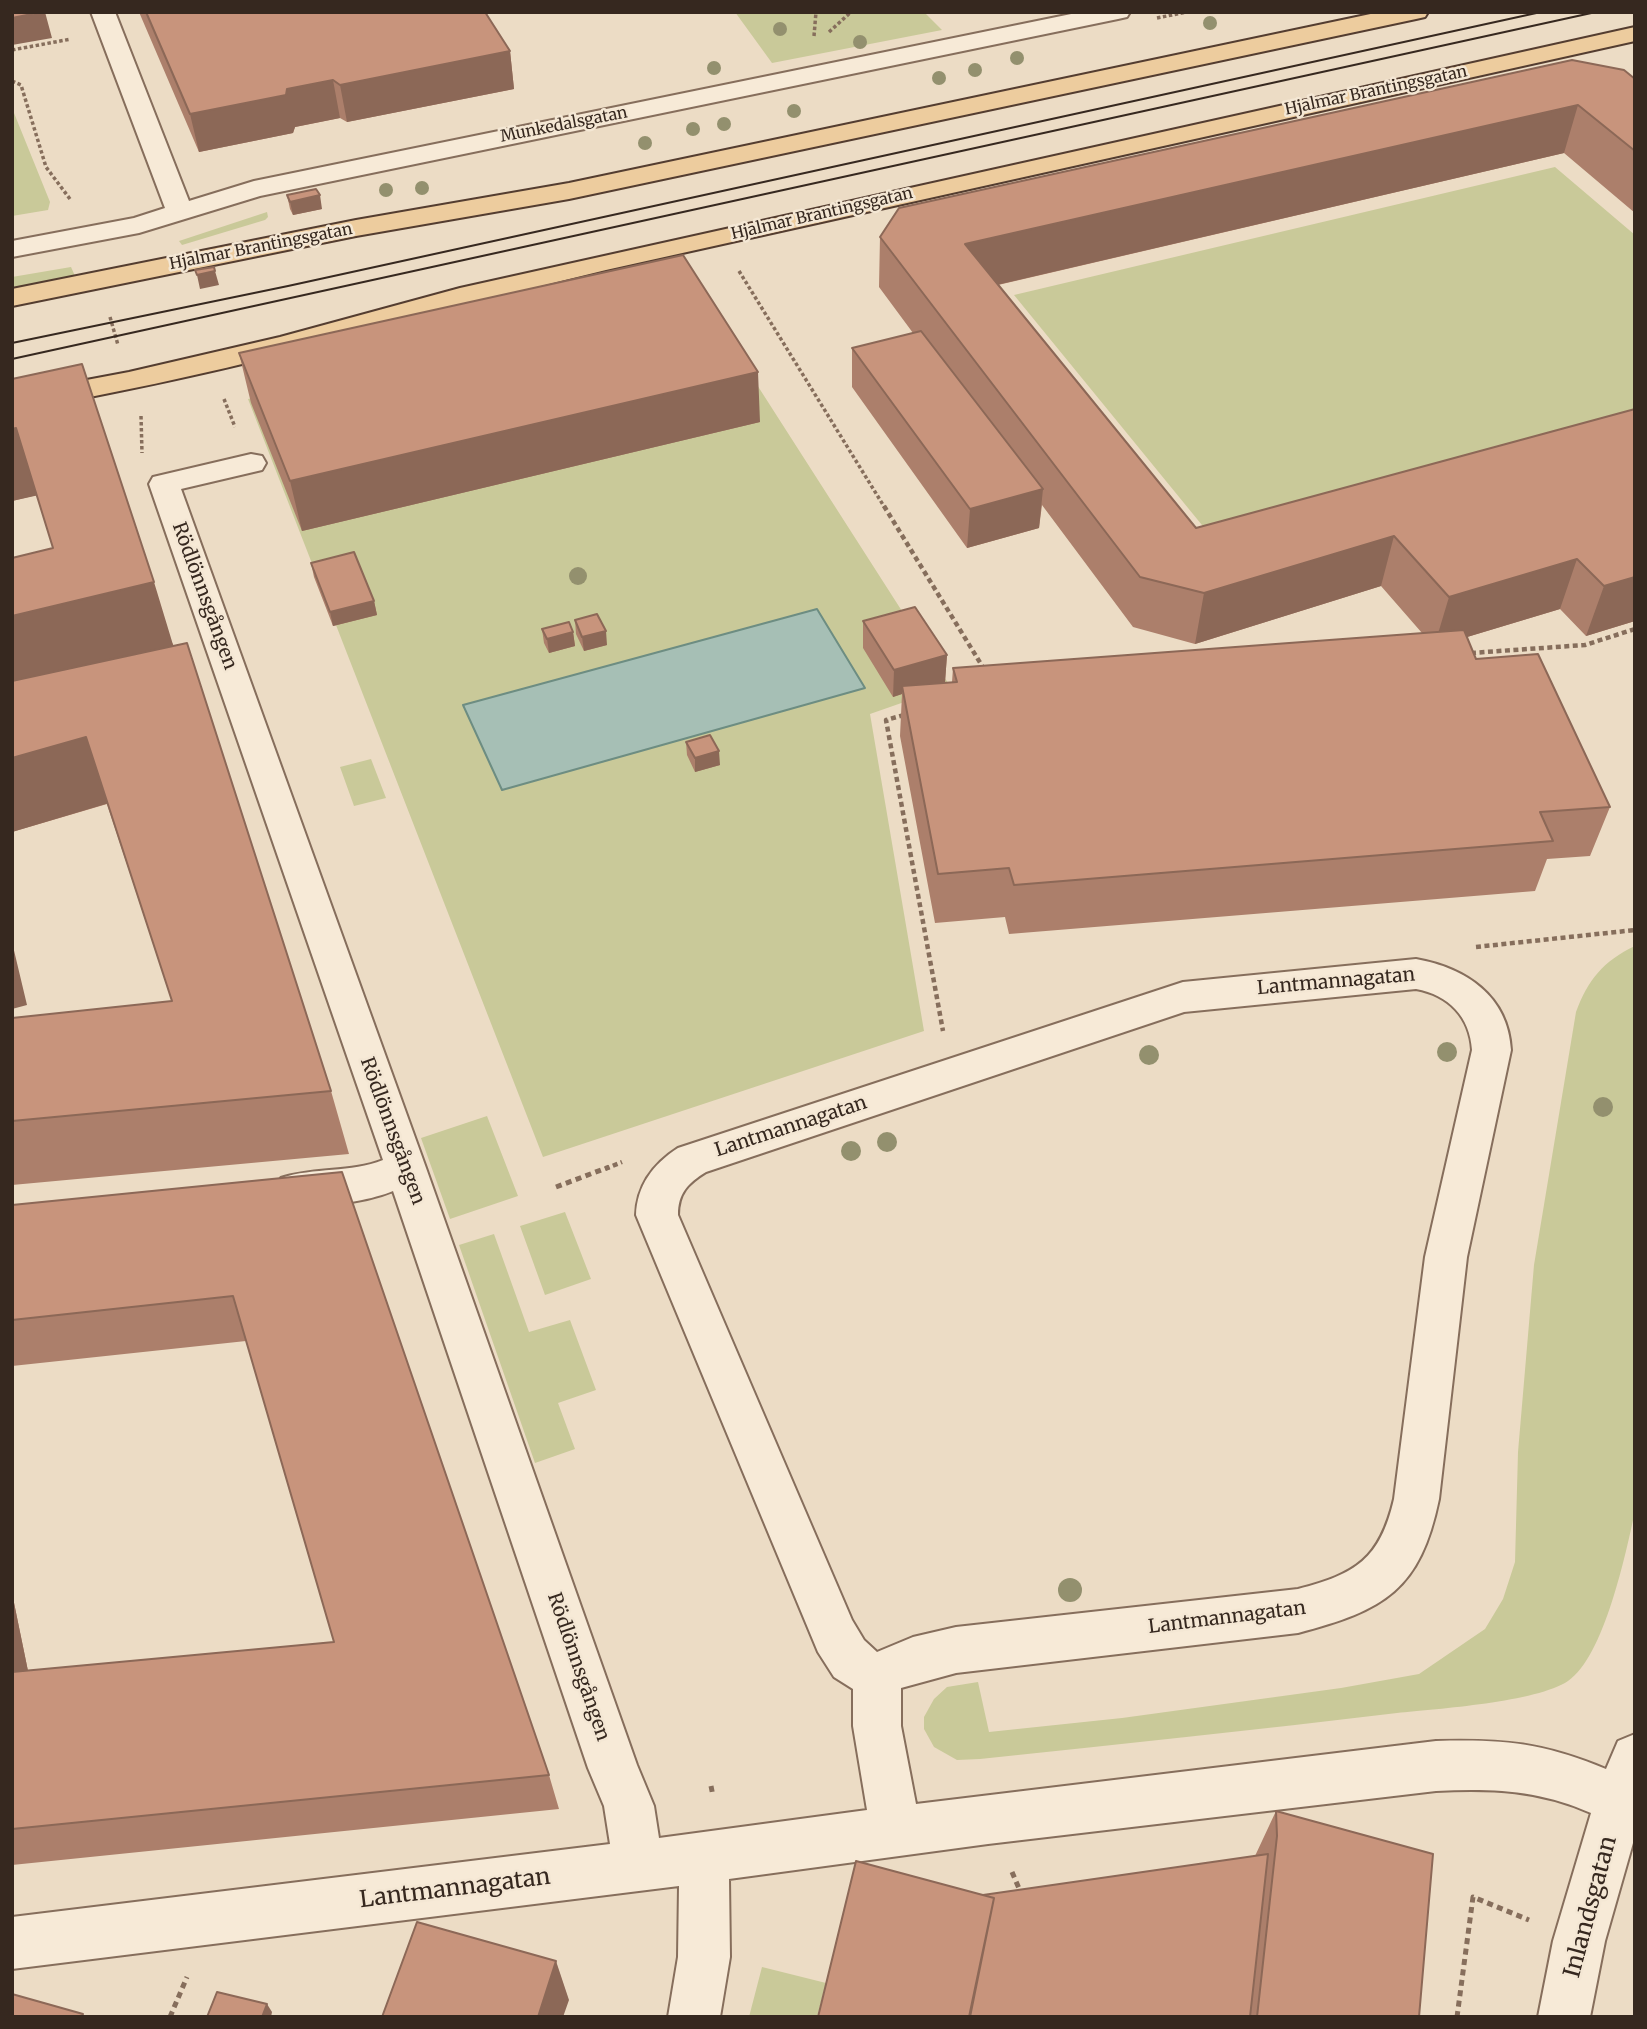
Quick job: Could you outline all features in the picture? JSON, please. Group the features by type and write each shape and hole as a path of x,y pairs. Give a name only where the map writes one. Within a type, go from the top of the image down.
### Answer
{"main road":[{"name":"Hjalmar Brantingsgatan","path":"12,298 356,228 569,191 1416,12"},
{"name":"Hjalmar Brantingsgatan","path":"12,403 129,381 287,344 460,296 619,259 1635,34"}],"street":[{"path":"103,12 180,212"},
{"name":"Munkedalsgatan","path":"12,249 139,225 254,188 1118,12"},
{"name":"Rödlönnsgången","path":"251,463 164,484 212,668 406,1168 608,1755 629,1805 625,1868"},
{"name":"Lantmannagatan","path":"1416,974 1436,976 1469,997 1491,1037 1492,1058 1463,1169 1442,1283 1418,1496 1409,1533 1392,1564 1364,1586 1336,1601 1298,1611 956,1650 913,1660 877,1675 856,1668 845,1656 835,1636 657,1214 656,1200 673,1172 692,1160 1183,997 1416,974"},
{"path":"263,1193 374,1181 406,1168"},
{"path":"877,1675 877,1726 896,1830"},
{"name":"Lantmannagatan","path":"12,1943 625,1868 896,1830 1436,1766 1531,1768 1576,1781 1627,1779"},
{"name":"Inlandsgatan","path":"1564,2017 1579,1941 1627,1779"},
{"path":"694,2017 705,1962 707,1909 702,1857"}],"path":[{"path":"814,43 851,12"},
{"path":"12,50 75,37"},
{"path":"12,81 21,85 26,97 46,167 73,203"},
{"path":"733,261 988,675"},
{"path":"140,406 142,456"},
{"path":"1461,654 1585,645 1635,629"},
{"path":"910,713 886,720 945,1038"},
{"path":"711,1786 713,1796"},
{"path":"1457,2017 1473,1897 1579,1941"}],"green space":[{"path":"735,12 924,12 942,30 772,63"},
{"path":"12,108 50,202 48,210 12,216"},
{"path":"1555,167 1635,235 1635,427 1215,541 1014,295"},
{"path":"267,212 268,217 265,220 182,245 179,241"},
{"path":"71,267 75,276 12,291 12,277"},
{"path":"702,299 950,686 870,714 924,1031 543,1157 248,399"},
{"path":"371,759 386,798 354,806 340,767"},
{"path":"1635,946 1635,1511 1612,1603 1603,1628 1581,1669 1568,1681 1553,1688 1511,1699 1461,1707 980,1759 957,1760 934,1747 924,1729 924,1717 934,1699 947,1687 978,1682 989,1732 1122,1718 1341,1688 1419,1674 1485,1629 1503,1599 1515,1562 1518,1452 1534,1265 1576,1012 1586,990 1605,965"},
{"path":"487,1116 518,1196 450,1219 421,1138"},
{"path":"565,1212 591,1279 545,1295 520,1226"},
{"path":"494,1234 529,1332 570,1320 596,1390 558,1403 575,1449 535,1463 459,1245"},
{"path":"762,1967 826,1983 817,2017 749,2017"}],"shaded area":[{"path":"817,609 865,688 502,790 463,705"}],"building":[{"path":"12,12 42,12 12,18"},
{"path":"146,12 485,12 510,51 340,85 333,80 287,89 286,95 190,114"},
{"path":"1572,60 1624,70 1635,79 1635,151 1578,105 965,244 1196,528 1635,409 1635,577 1604,586 1577,559 1449,597 1394,536 1204,593 1140,577 880,237 899,208"},
{"path":"316,189 320,195 290,202 287,195"},
{"path":"683,255 758,372 290,481 239,353"},
{"path":"214,267 215,271 197,275 195,270"},
{"path":"921,331 1043,489 970,509 852,348"},
{"path":"82,364 154,582 12,616 12,558 53,548 16,428 12,429 12,379"},
{"path":"354,552 374,601 330,612 311,563"},
{"path":"915,607 947,655 894,670 863,621"},
{"path":"597,614 606,631 582,637 575,620"},
{"path":"569,622 573,632 547,639 542,629"},
{"path":"1464,630 1476,659 1538,654 1610,807 1540,812 1553,841 1014,885 1009,868 938,874 902,686 957,682 953,668"},
{"path":"187,643 331,1091 12,1121 12,1018 172,1001 86,737 12,758 12,681"},
{"path":"710,735 719,751 695,758 686,742"},
{"path":"342,1172 549,1775 12,1829 12,1672 334,1642 233,1296 12,1320 12,1205"},
{"path":"1276,1811 1433,1854 1419,2017 1257,2017 1277,1836"},
{"path":"1268,1854 1250,2017 970,2017 994,1898 983,1895"},
{"path":"856,1861 994,1898 969,2017 818,2017"},
{"path":"417,1922 556,1961 538,2017 382,2017"},
{"path":"217,1992 267,2004 262,2017 207,2017"},
{"path":"12,1994 83,2014 82,2017 12,2017"}],"tram line":[{"path":"12,343 288,286 1541,12"},
{"path":"12,359 1596,12"}]}
